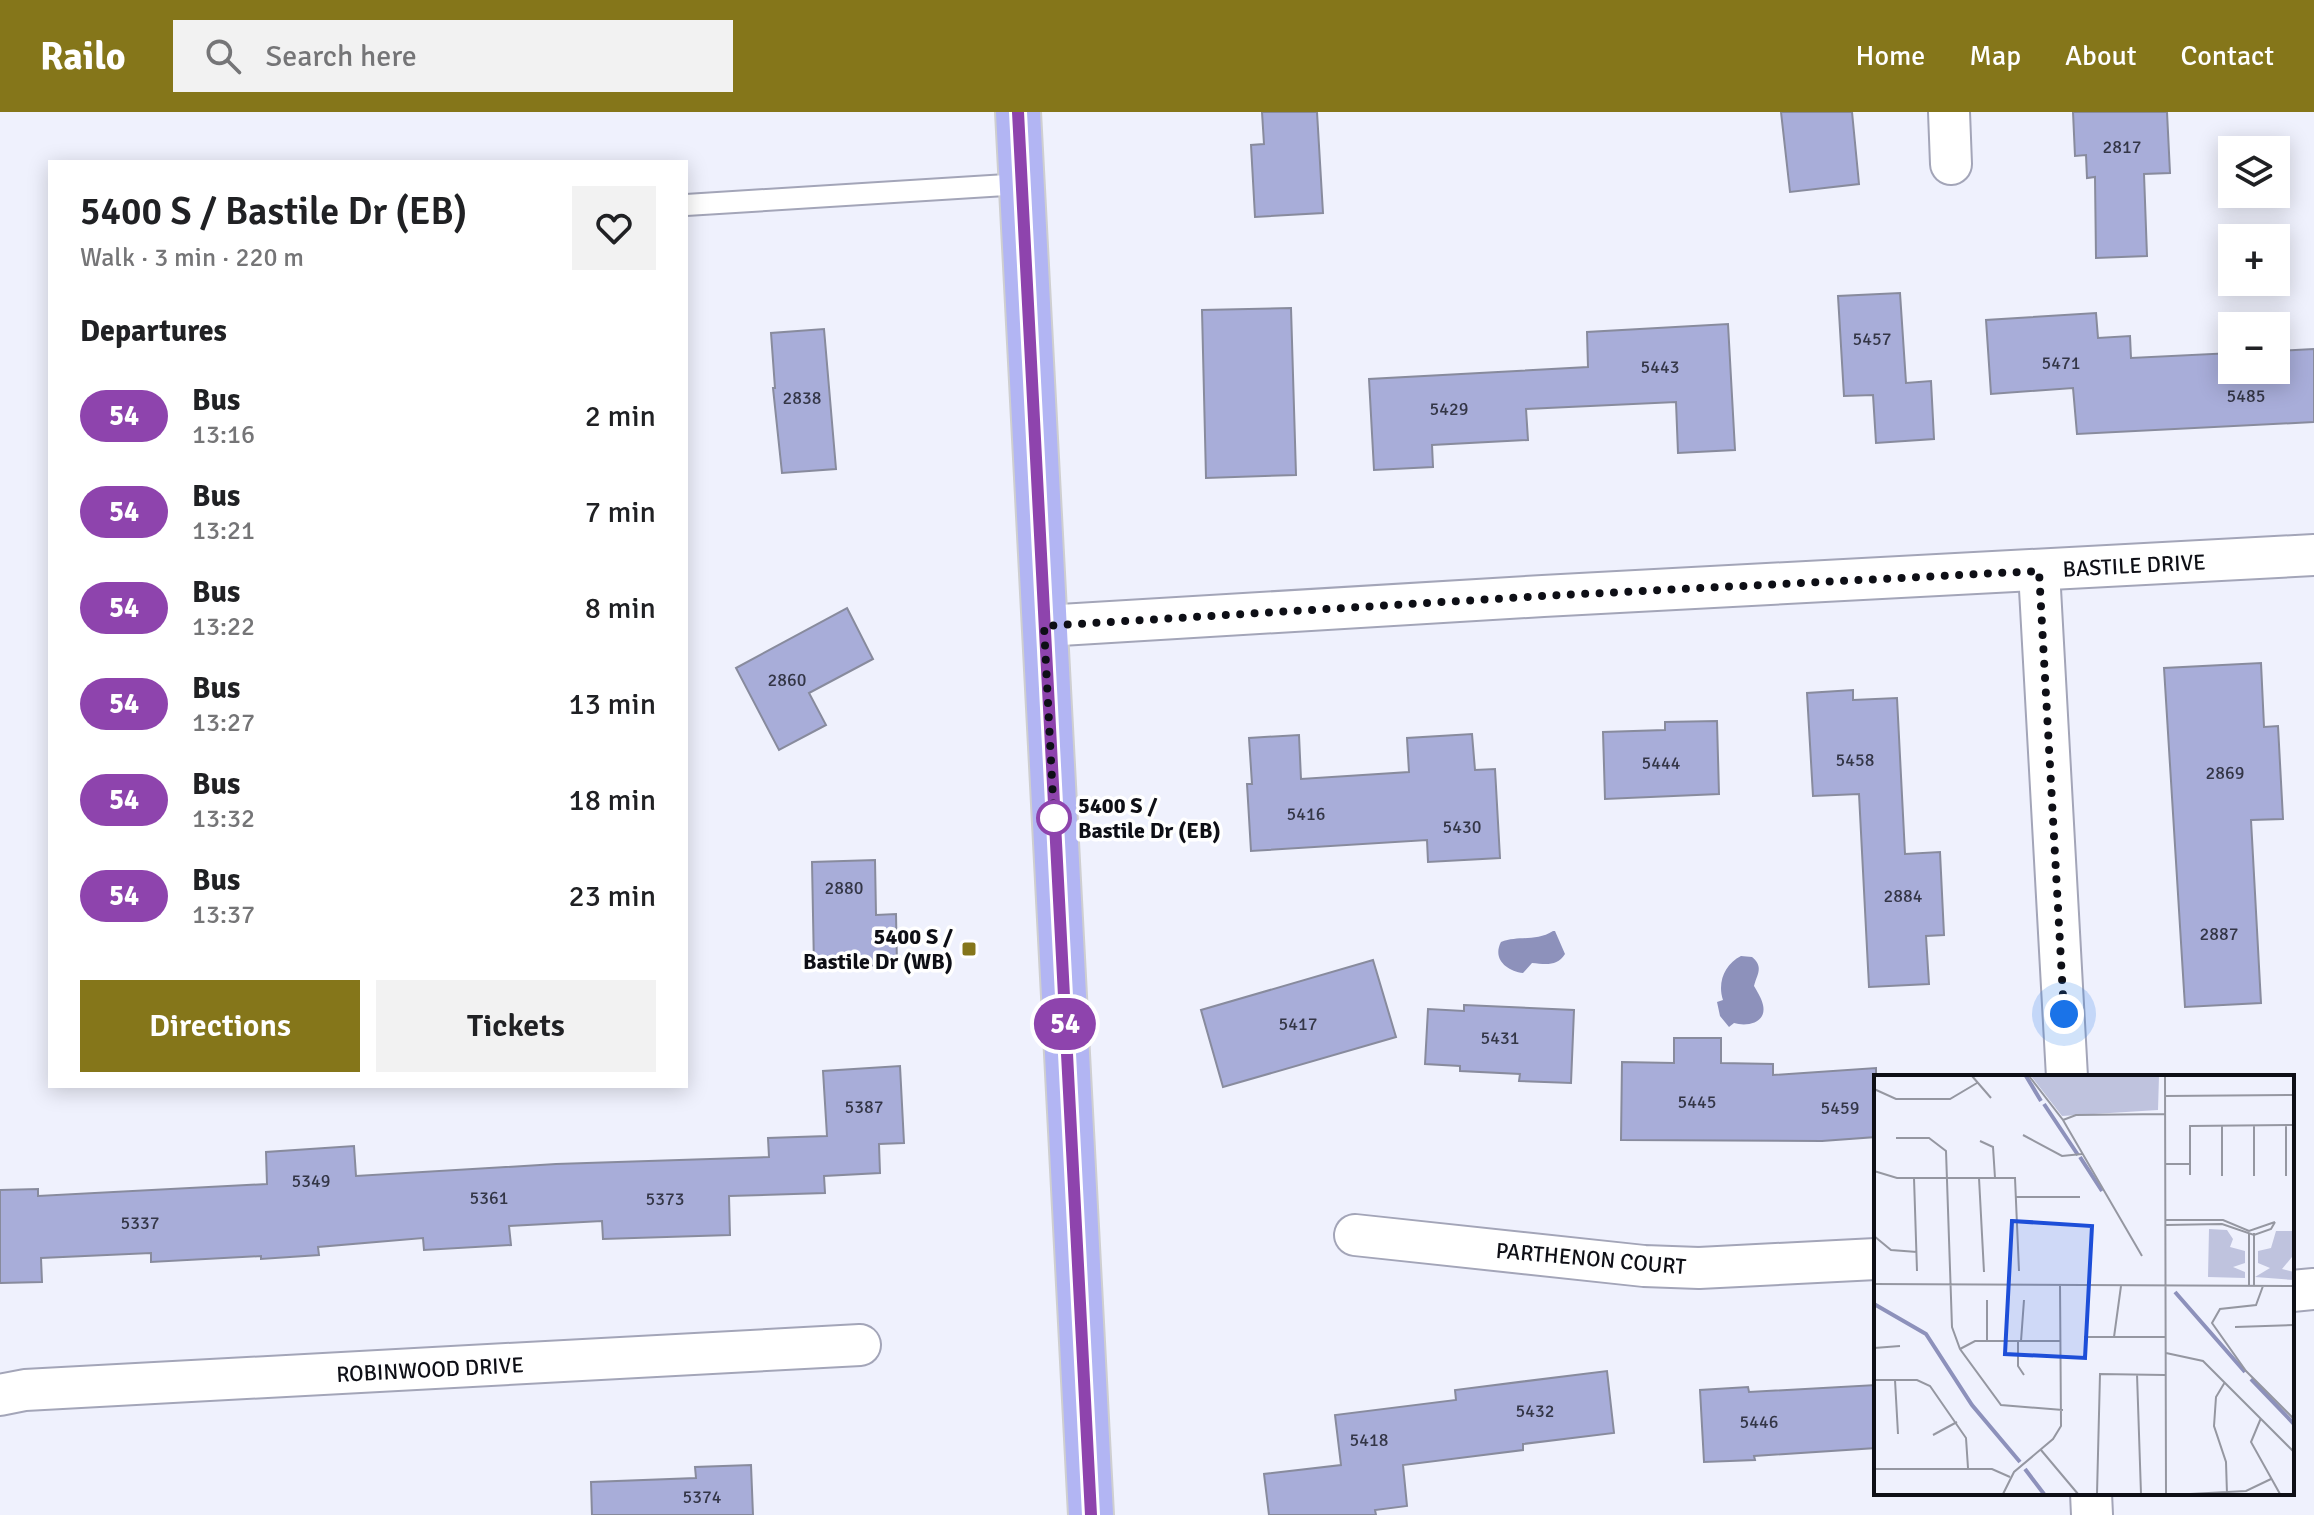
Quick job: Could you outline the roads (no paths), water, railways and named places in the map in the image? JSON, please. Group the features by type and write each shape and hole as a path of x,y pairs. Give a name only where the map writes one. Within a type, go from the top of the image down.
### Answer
{"main road":[{"path":"1018,112 1091,1515"}],"street":[{"path":"1949,112 1951,164"},
{"name":"BASTILE DRIVE","path":"1044,626 2314,555"},
{"path":"2039,571 2067,1075"},
{"name":"PARTHENON COURT","path":"1355,1235 1644,1266 1699,1268 1874,1259"},
{"path":"2294,1291 2314,1289"},
{"name":"ROBINWOOD DRIVE","path":"0,1395 25,1390 860,1345"},
{"path":"2091,1495 2092,1515"}],"lane":[{"path":"688,205 1022,184"}],"water":[{"path":"1553,931 1565,954 1558,961 1532,963 1523,973 1507,967 1500,959 1501,942"},
{"path":"1741,956 1752,957 1758,964 1754,986 1762,1000 1763,1011 1755,1022 1734,1023 1729,1027 1720,1016 1717,1002 1723,1000 1721,987 1724,974"}],"place":[{"name":"5400 S / Bastile Dr (EB)","path":"1054,818"},
{"name":"5400 S / Bastile Dr (WB)","path":"969,949"}]}
